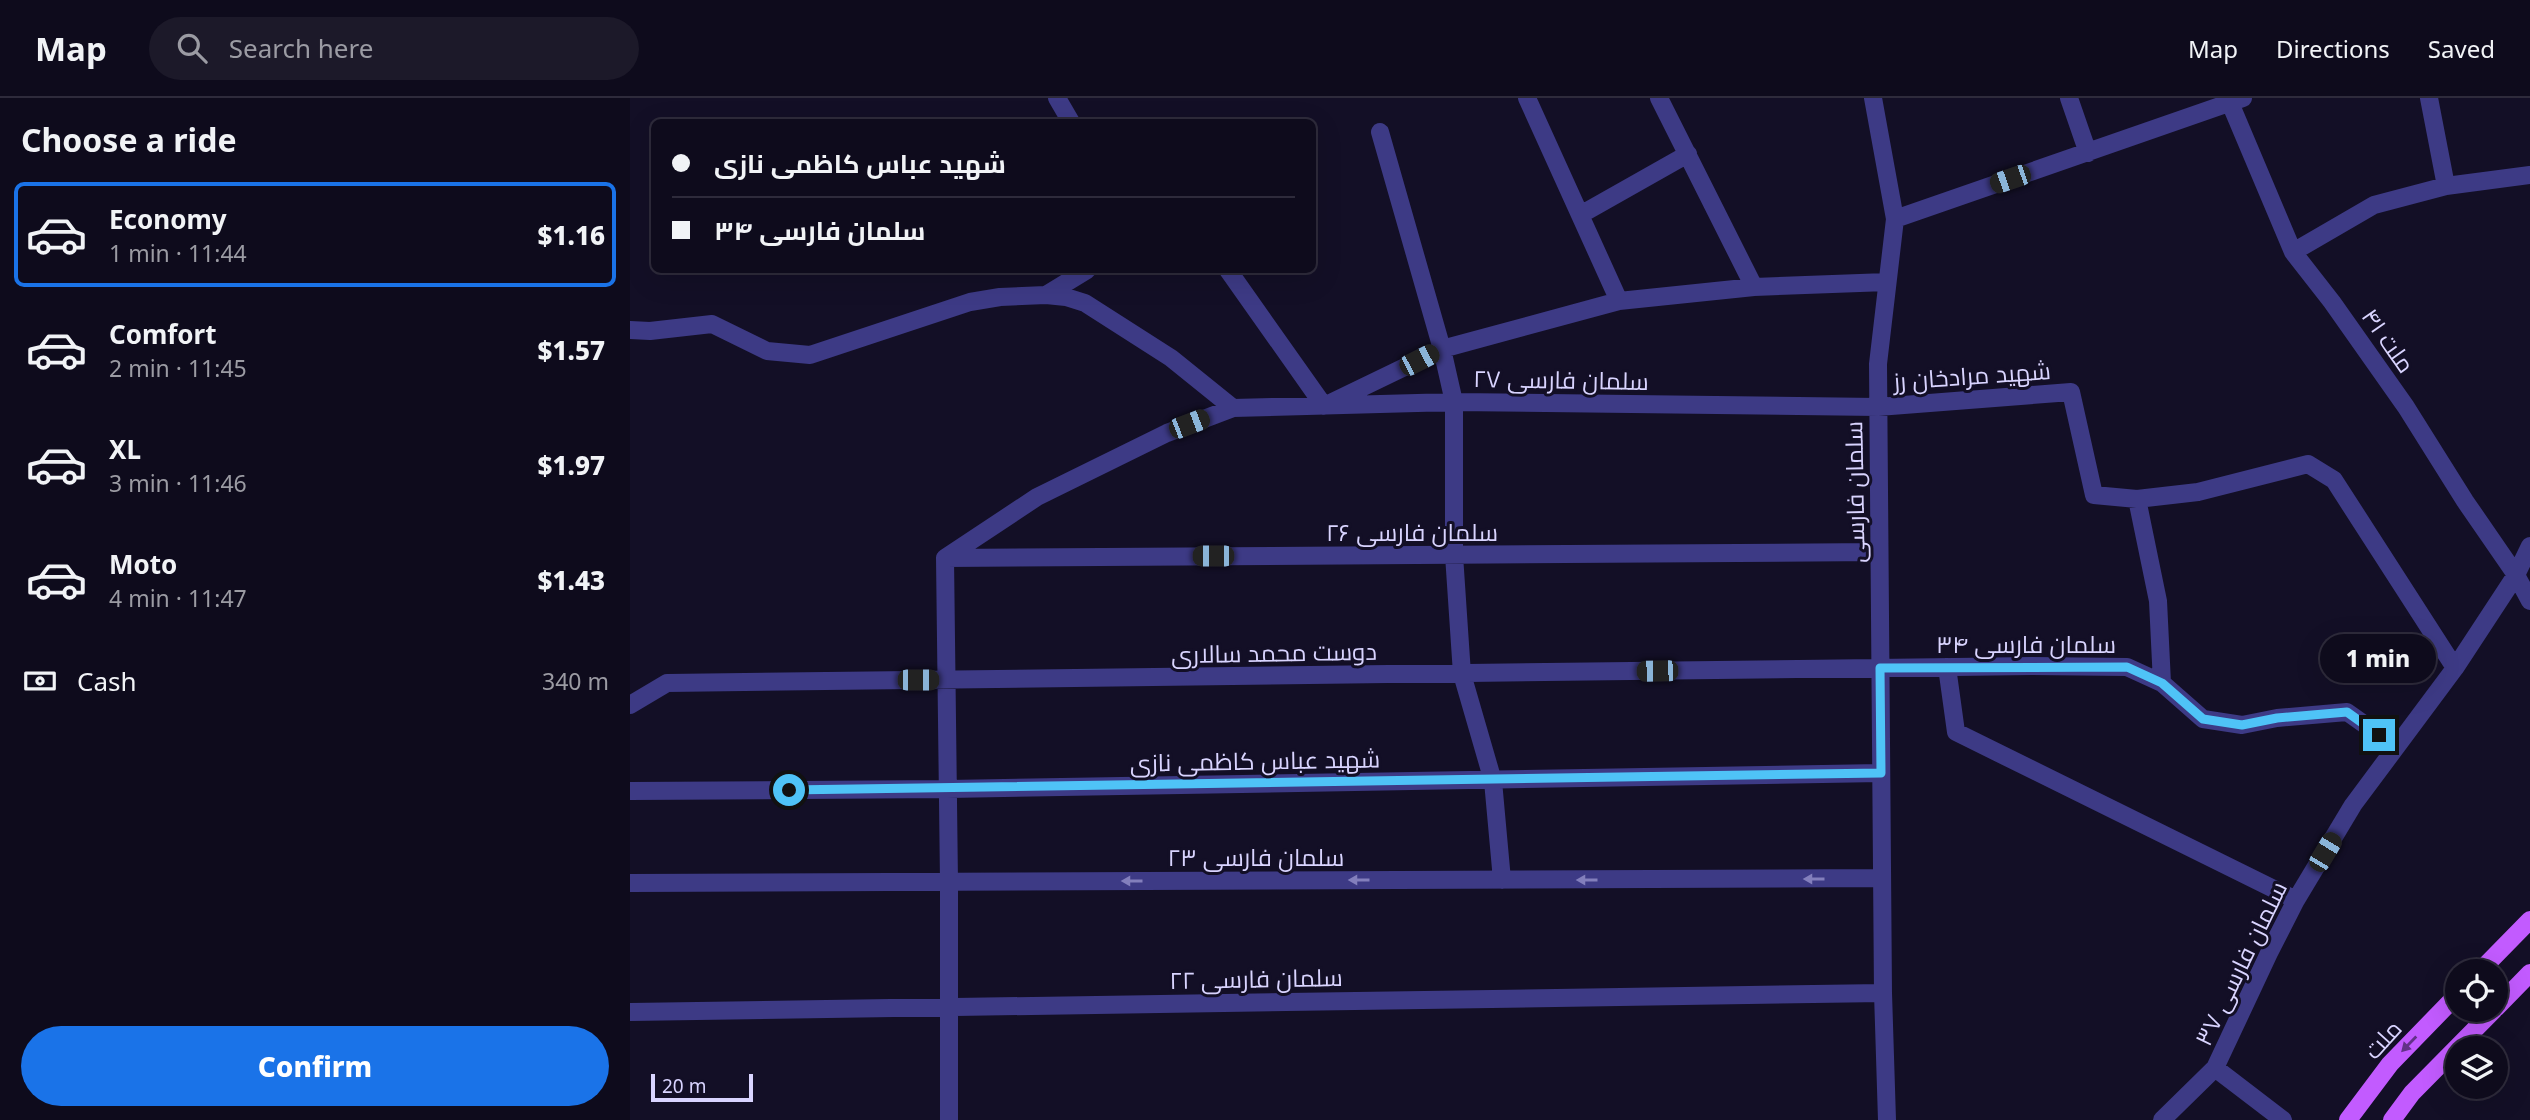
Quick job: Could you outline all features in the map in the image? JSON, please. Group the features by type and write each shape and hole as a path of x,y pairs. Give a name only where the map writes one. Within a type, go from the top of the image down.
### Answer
{"main road":[{"path":"2492,959 2530,920"},
{"path":"2508,996 2530,973"},
{"name":"ملت","path":"2348,1120 2390,1064 2445,1007"},
{"path":"2392,1120 2412,1093 2482,1022"}],"street":[{"path":"1057,98 1070,119"},
{"path":"1527,98 1619,301"},
{"path":"1659,98 1754,287"},
{"name":"سلمان فارسی","path":"1873,98 1895,219 1878,364 1883,993 1887,1120"},
{"path":"2069,98 2088,153"},
{"path":"2429,98 2446,186"},
{"path":"1895,219 2088,153 2234,99"},
{"name":"ملت ۴۱","path":"2234,99 2293,251 2406,407 2465,501 2516,575 2530,601"},
{"path":"1380,132 1442,349 1454,402 1454,555 1462,674 1493,780 1502,880"},
{"path":"1580,215 1688,154"},
{"path":"2293,251 2374,205 2446,186 2530,175"},
{"path":"1046,295 1082,273"},
{"path":"1230,273 1324,406 1442,349 1619,301 1754,287 1887,282"},
{"path":"630,330 650,331 712,324 767,351 810,355 970,302 1000,297 1066,297 1085,303 1171,358 1233,408"},
{"name":"شهید مرادخان رز","path":"1878,407 2071,392 2094,495 2137,499"},
{"name":"سلمان فارسی ۲۷","path":"945,558 1037,497 1167,432 1233,408 1454,402 1878,407"},
{"path":"2162,683 2158,601 2137,499 2198,492 2308,464 2334,480 2455,668"},
{"name":"سلمان فارسی ۳۷","path":"2162,1120 2215,1068 2269,953 2353,805 2455,668 2516,575 2530,546"},
{"name":"سلمان فارسی ۲۶","path":"945,558 1879,552"},
{"path":"945,558 949,1120"},
{"path":"1947,667 1956,732 2297,900"},
{"name":"سلمان فارسی ۳۴","path":"1880,668 2127,667 2162,683 2203,719 2242,725 2277,718 2347,712 2395,746"},
{"name":"دوست محمد سالاری","path":"630,705 667,683 1880,668"},
{"name":"شهید عباس کاظمی نازی","path":"630,791 948,789 1881,773"},
{"name":"سلمان فارسی ۲۳","path":"630,883 1882,878"},
{"name":"سلمان فارسی ۲۲","path":"630,1012 1883,993"},
{"path":"2215,1068 2283,1120"}],"route":[{"path":"789,790 1881,773 1880,668 2127,667 2162,683 2203,719 2242,725 2277,718 2347,712 2379,735"}]}
